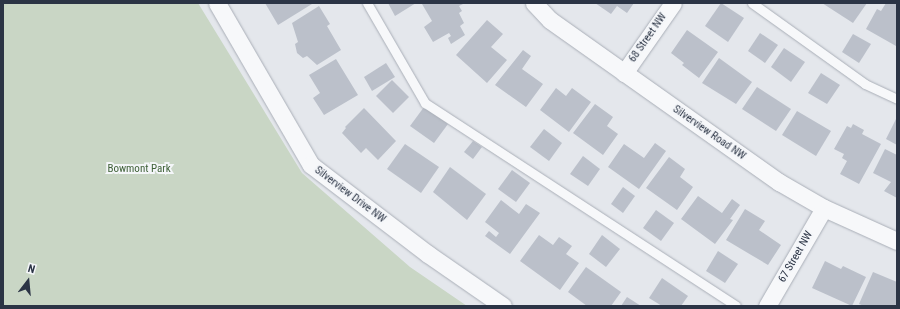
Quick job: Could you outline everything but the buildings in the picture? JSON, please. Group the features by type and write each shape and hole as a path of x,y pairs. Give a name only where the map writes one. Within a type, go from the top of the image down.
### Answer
{"street":[{"name":"Silverview Drive NW","path":"217,3 311,165 428,254 503,306"},
{"name":"Silverview Road NW","path":"534,3 550,20 779,182 824,208 897,241"},
{"name":"68 Street NW","path":"624,73 673,3"},
{"name":"67 Street NW","path":"767,306 824,208"}],"lane":[{"path":"367,3 425,103 736,306"},
{"path":"752,3 865,84 897,99"}],"green space":[{"name":"Bowmont Park","path":"3,3 198,3 302,173 410,267 467,306 3,306"}]}
